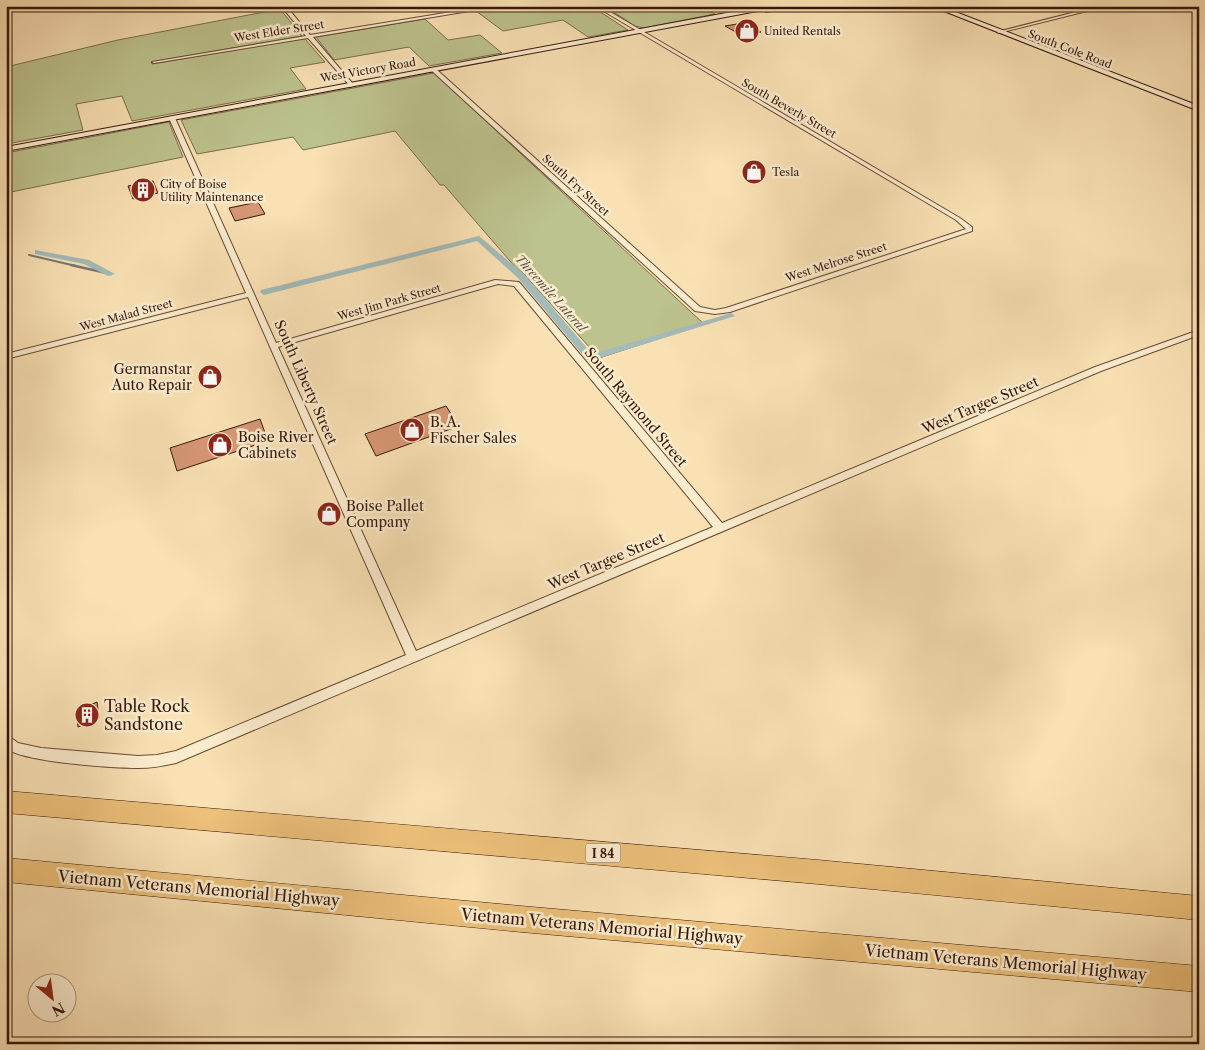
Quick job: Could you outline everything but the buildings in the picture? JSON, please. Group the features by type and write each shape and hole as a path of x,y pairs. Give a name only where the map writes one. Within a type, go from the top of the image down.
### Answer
{"highway":[{"name":"I 84","path":"6,802 818,872 1199,908"},
{"name":"Vietnam Veterans Memorial Highway","path":"6,870 530,920 1199,979"}],"main road":[{"name":"West Victory Road","path":"756,12 775,6"},
{"name":"West Victory Road","path":"6,148 775,6"},
{"name":"West Victory Road","path":"734,14 793,6"},
{"name":"South Cole Road","path":"934,6 1199,109"}],"street":[{"path":"283,6 351,85"},
{"name":"West Elder Street","path":"154,62 497,6"},
{"name":"South Beverly Street","path":"597,6 950,214 970,228"},
{"path":"999,32 1105,6"},
{"name":"South Fry Street","path":"434,70 693,306 706,311"},
{"name":"South Liberty Street","path":"172,118 413,658"},
{"name":"West Melrose Street","path":"706,311 727,310 966,233 970,228"},
{"name":"West Jim Park Street","path":"274,346 498,282 511,282"},
{"name":"South Raymond Street","path":"511,282 519,286 720,528"},
{"name":"West Malad Street","path":"6,357 251,294"},
{"name":"West Targee Street","path":"10,744 41,754 138,762 158,761 176,757 1098,369 1199,332"}],"green space":[{"path":"507,6 591,6 628,30 588,37 563,20 503,31 476,11"},
{"path":"604,6 699,6 715,14 644,28 635,26"},
{"path":"280,9 302,36 151,62 152,64 304,38 325,62 290,68 306,89 132,121 122,96 76,104 83,130 6,144 6,67 118,40"},
{"path":"425,19 448,40 480,35 502,53 429,66 409,47 334,60 316,37"},
{"path":"434,73 704,324 599,358 523,273 516,268 444,185 440,185 395,131 303,150 293,137 197,154 181,120"},
{"path":"169,122 183,157 6,193 6,153"}],"waterway":[{"name":"Threemile Lateral","path":"264,292 479,238 521,276 590,358 731,316"},
{"name":"Threemile Lateral","path":"38,252 86,262 111,274"},
{"path":"29,255 76,266"},
{"path":"71,265 111,274"}],"place":[{"name":"United Rentals","path":"747,31"},
{"name":"Tesla","path":"754,172"},
{"name":"City of Boise Utility Maintenance","path":"143,190"},
{"name":"Germanstar Auto Repair","path":"210,377"},
{"name":"B. A. Fischer Sales","path":"412,430"},
{"name":"Boise River Cabinets","path":"220,445"},
{"name":"Boise Pallet Company","path":"329,514"},
{"name":"Table Rock Sandstone","path":"87,715"}]}
